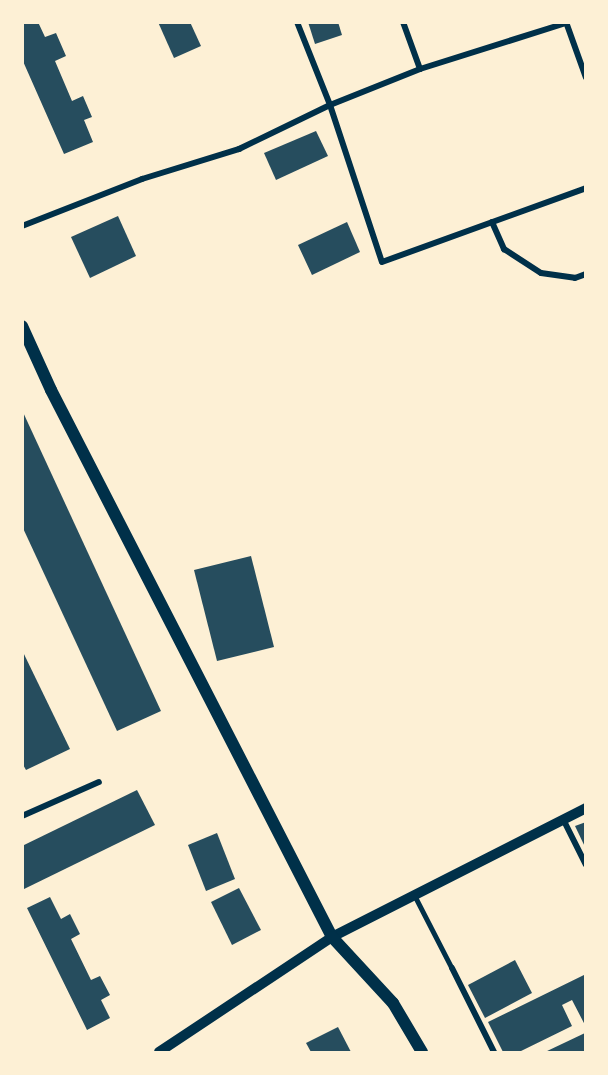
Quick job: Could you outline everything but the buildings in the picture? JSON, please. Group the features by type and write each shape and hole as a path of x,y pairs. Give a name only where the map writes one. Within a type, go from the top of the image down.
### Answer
{"main road":[{"path":"22,326 51,390 332,937 393,1003 422,1053"}],"street":[{"path":"297,22 330,105 382,262 585,188"},
{"path":"403,22 420,69"},
{"path":"22,226 142,179 239,149 330,105 420,69 566,23 585,78"},
{"path":"492,222 504,249 541,273 575,278 585,274"},
{"path":"22,816 99,782"},
{"path":"159,1053 332,937 585,808"},
{"path":"563,819 585,865"},
{"path":"452,968 494,1053"}],"lane":[{"path":"414,895 452,968"}]}
